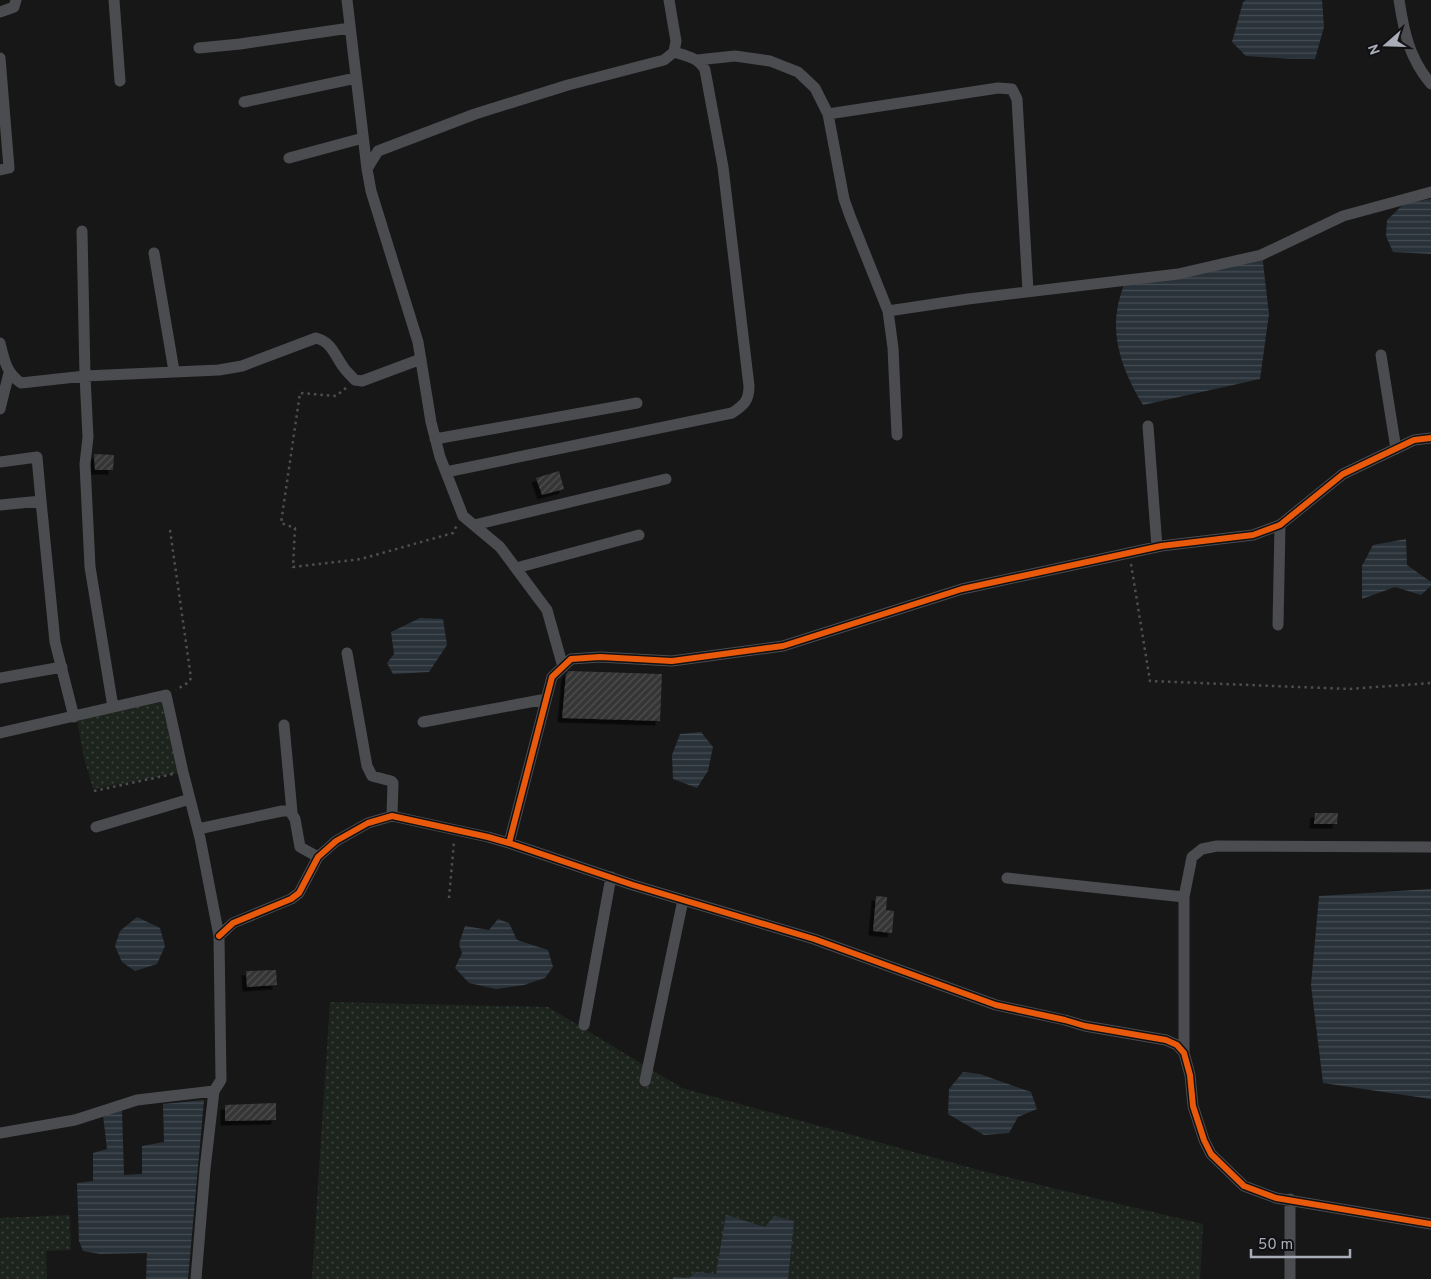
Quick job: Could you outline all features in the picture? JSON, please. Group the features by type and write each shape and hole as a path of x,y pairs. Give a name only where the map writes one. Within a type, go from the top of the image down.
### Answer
{"street":[{"path":"0,12 14,7 16,0"},
{"path":"114,0 120,81"},
{"path":"347,0 371,191 418,342 435,439 463,516 500,547 547,610 563,666"},
{"path":"367,170 378,151 466,117 568,85 664,60 674,52 676,41 669,0"},
{"path":"1399,0 1405,38 1423,74 1431,84"},
{"path":"199,48 350,28"},
{"path":"446,472 732,413 743,406 749,397 723,167 706,70 702,63 697,60 674,52"},
{"path":"697,60 735,56 770,60 798,72 815,88 828,114 844,199 888,311 893,348 897,435"},
{"path":"0,58 9,168 0,170"},
{"path":"244,102 356,78"},
{"path":"828,114 998,88 1012,89 1017,99 1028,291"},
{"path":"289,158 363,138"},
{"path":"888,311 1028,291 1178,274 1261,255 1343,216 1431,192"},
{"path":"82,231 88,437 85,464 90,568 113,707"},
{"path":"154,253 174,371"},
{"path":"1,350 9,373 21,383 85,376 219,370 242,366 316,338 324,340 330,345 345,370 355,380 362,381 421,360"},
{"path":"1381,354 1396,449"},
{"path":"0,409 9,373"},
{"path":"435,439 637,403"},
{"path":"1148,426 1157,547"},
{"path":"509,843 552,677 571,659 600,657 672,660 783,646 962,589 1157,547 1253,535 1280,525 1343,474 1414,440 1431,438"},
{"path":"0,462 37,457 55,642 74,717"},
{"path":"474,525 666,479"},
{"path":"0,505 41,501"},
{"path":"1278,625 1280,525"},
{"path":"516,568 639,535"},
{"path":"347,653 367,766 372,776 391,781 393,784 392,816"},
{"path":"0,678 62,667"},
{"path":"0,733 166,695 198,829 219,936 221,1080 214,1092 205,1169 196,1279"},
{"path":"423,722 546,699"},
{"path":"284,725 292,812 300,847 318,857"},
{"path":"96,827 190,799"},
{"path":"198,829 282,811 292,812"},
{"path":"219,936 233,923 291,899 299,893 318,857 336,841 368,823 392,816 509,843 683,900 814,939 996,1005 1085,1026 1166,1040 1177,1045 1184,1052"},
{"path":"1431,847 1217,846 1202,849 1192,858 1184,897 1184,1052 1190,1075 1193,1106 1204,1140 1211,1154 1244,1186 1276,1198 1431,1224"},
{"path":"584,1025 611,877"},
{"path":"1007,878 1184,897"},
{"path":"644,1081 683,900"},
{"path":"0,1133 75,1120 137,1100 214,1092"},
{"path":"1290,1199 1290,1279"}],"path":[{"path":"355,380 336,396 300,393 281,523 295,528 293,567 361,560 453,532 463,516"},
{"path":"166,695 189,682 191,678 170,530"},
{"path":"1129,553 1150,681 1349,688 1431,683"},
{"path":"94,791 183,772"},
{"path":"449,898 455,831"}],"shaded area":[{"path":"1246,0 1322,0 1324,27 1315,59 1246,56 1232,42 1243,2"},
{"path":"1431,199 1431,254 1393,252 1386,236 1387,220 1405,203"},
{"path":"1262,254 1269,314 1260,379 1143,405 1126,372 1117,336 1116,323 1119,300 1125,281"},
{"path":"1406,539 1407,565 1431,582 1431,586 1421,595 1395,587 1362,599 1362,566 1373,545"},
{"path":"420,618 443,619 447,645 429,672 393,674 387,663 394,654 391,632"},
{"path":"169,696 179,773 93,789 84,758 77,720"},
{"path":"701,732 713,747 708,771 697,788 673,779 672,755 680,734"},
{"path":"1431,889 1431,1099 1323,1083 1311,985 1319,896"},
{"path":"137,917 160,928 165,946 157,964 135,971 122,962 115,946 120,931"},
{"path":"498,919 509,923 517,940 548,950 553,967 545,978 524,985 496,989 469,983 455,968 462,953 459,944 465,926 489,930"},
{"path":"330,1002 548,1007 682,1088 986,1172 1203,1224 1200,1279 312,1279"},
{"path":"963,1072 980,1074 1031,1092 1037,1109 1018,1117 1009,1133 984,1135 948,1114 949,1089"},
{"path":"204,1100 188,1279 146,1279 147,1253 100,1254 83,1251 79,1241 77,1183 93,1181 93,1153 107,1149 103,1115 122,1109 124,1175 142,1174 142,1146 164,1142 163,1104"},
{"path":"70,1215 71,1250 46,1251 47,1279 0,1279 0,1218"},
{"path":"726,1215 765,1227 774,1216 794,1221 788,1279 673,1279 673,1277 689,1278 696,1272 716,1274"}],"building":[{"path":"94,454 114,455 113,470 95,470"},
{"path":"559,471 564,489 542,495 536,478"},
{"path":"569,671 662,674 660,721 562,718 566,674"},
{"path":"1315,813 1338,813 1337,824 1314,824"},
{"path":"876,896 887,897 886,910 894,911 892,933 873,931"},
{"path":"276,970 277,985 247,987 246,971"},
{"path":"276,1103 276,1120 225,1121 225,1105"}],"cycle path":[{"path":"509,843 552,677 571,659 600,657 672,661 783,646 962,589 1161,546 1253,535 1280,525 1343,474 1414,440 1431,438"},
{"path":"219,936 233,923 291,899 299,893 318,857 336,841 368,823 392,816 488,837 633,885 814,939 996,1005 1085,1026 1166,1040 1177,1045 1184,1053 1190,1075 1193,1106 1204,1140 1211,1154 1244,1186 1276,1198 1431,1224"}]}
